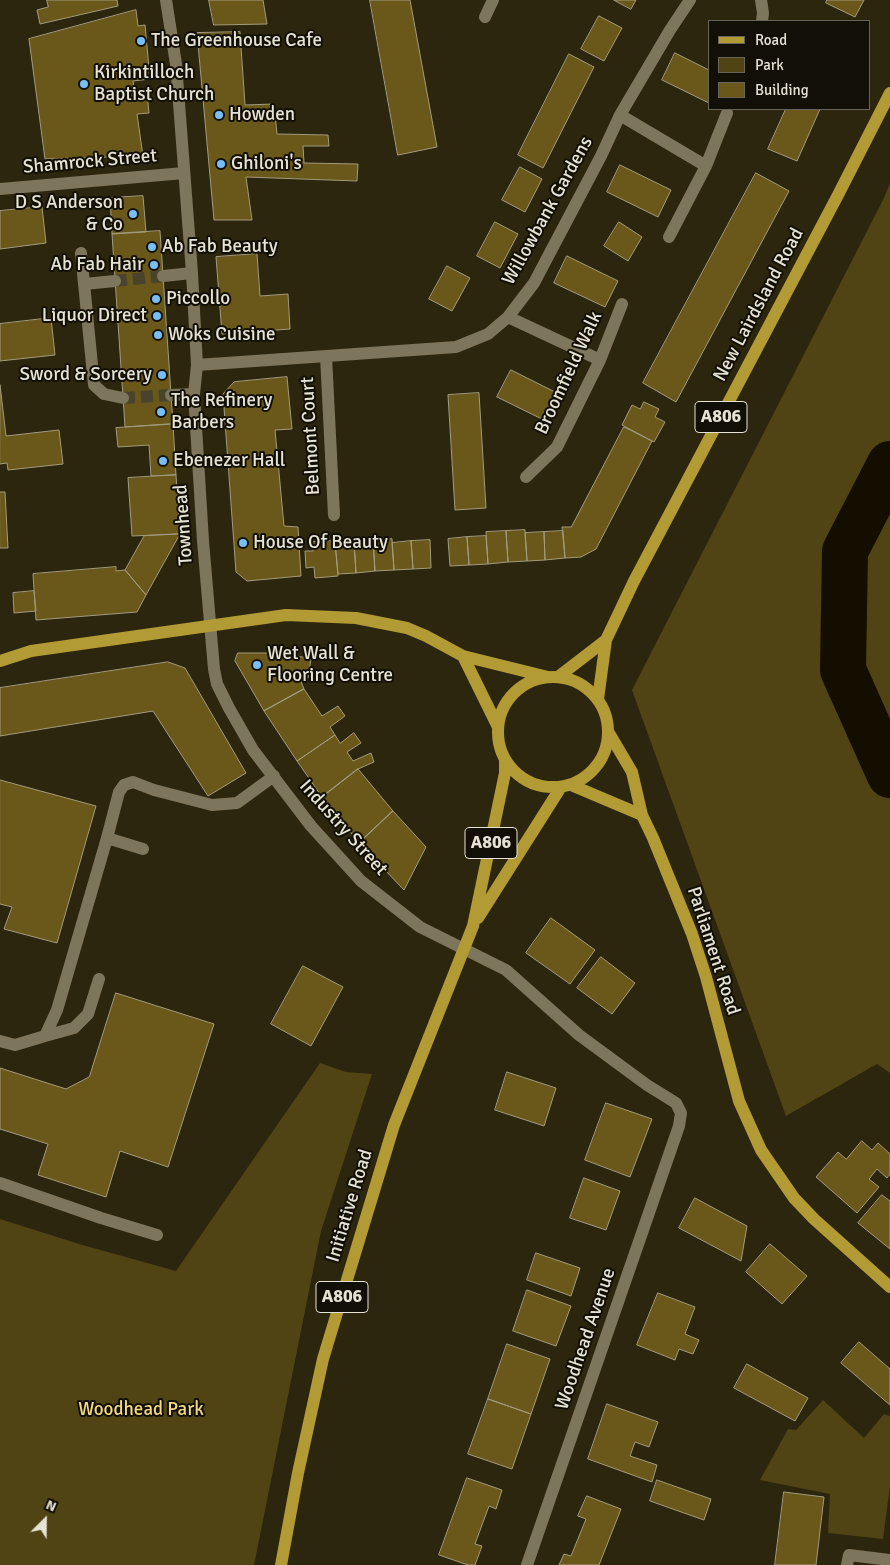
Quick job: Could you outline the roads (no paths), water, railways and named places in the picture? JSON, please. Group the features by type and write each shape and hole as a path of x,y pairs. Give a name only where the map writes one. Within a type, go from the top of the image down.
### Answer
{"main road":[{"name":"New Lairdsland Road","path":"598,699 606,640 634,581 890,93"},
{"path":"0,661 31,651 286,615 356,618 407,628 463,656 553,677 567,678 584,686 598,699 606,715 609,733 606,750 598,765 586,777 566,786 548,787 523,779 513,770 505,759 498,738 498,727 506,703 514,693 536,679 553,677"},
{"name":"New Lairdsland Road","path":"553,677 606,640"},
{"path":"463,656 498,727"},
{"name":"Parliament Road","path":"609,733 632,772 642,815 692,934 706,977 739,1101 760,1150 794,1198 814,1219 890,1287"},
{"name":"A806","path":"474,926 505,773 505,759"},
{"path":"566,786 642,815"},
{"name":"A806","path":"474,926 566,786"},
{"name":"Initiative Road","path":"281,1565 298,1474 323,1359 394,1125 474,926"}],"street":[{"name":"Townhead","path":"166,0 176,64 192,273 197,365 194,394 210,626"},
{"path":"485,17 493,0"},
{"name":"Willowbank Gardens","path":"197,365 456,347 488,334 508,316 534,283 601,156 620,115 690,0"},
{"path":"761,0 762,20"},
{"path":"669,237 706,166 727,113"},
{"path":"620,115 706,166"},
{"name":"Shamrock Street","path":"0,186 184,174"},
{"path":"81,254 94,385 104,394 123,398"},
{"path":"163,276 192,273"},
{"path":"84,284 115,281"},
{"name":"Broomfield Walk","path":"526,477 557,447 600,360 622,304"},
{"path":"508,316 600,360"},
{"name":"Belmont Court","path":"326,356 334,515"},
{"path":"171,395 194,394"},
{"name":"Industry Street","path":"210,626 216,684 253,750 311,826 361,881 420,927 506,970 579,1035 647,1085 676,1103 681,1113 679,1126"},
{"path":"45,1036 57,1010 119,792 124,785 133,782 154,790 212,805 238,803 274,776"},
{"path":"107,838 143,849"},
{"path":"0,1041 15,1045 74,1028 88,1014 98,978"},
{"name":"Woodhead Avenue","path":"527,1565 679,1126"},
{"path":"0,1183 101,1218 157,1234"},
{"path":"848,1560 890,1560"}],"waterway":[{"path":"890,464 845,551 843,670 890,775"}],"tunnel":[{"path":"115,281 163,276"},
{"path":"123,398 171,395"}],"place":[{"name":"The Greenhouse Cafe","path":"141,41"},
{"name":"Kirkintilloch Baptist Church","path":"84,84"},
{"name":"Howden","path":"219,115"},
{"name":"Ghiloni's","path":"221,164"},
{"name":"D S Anderson & Co","path":"133,214"},
{"name":"Ab Fab Beauty","path":"152,247"},
{"name":"Ab Fab Hair","path":"154,265"},
{"name":"Piccollo","path":"156,299"},
{"name":"Liquor Direct","path":"157,316"},
{"name":"Woks Cuisine","path":"158,335"},
{"name":"Sword & Sorcery","path":"162,375"},
{"name":"The Refinery Barbers","path":"161,412"},
{"name":"Ebenezer Hall","path":"163,461"},
{"name":"House Of Beauty","path":"243,543"},
{"name":"Wet Wall & Flooring Centre","path":"257,665"}],"park label":[{"name":"Woodhead Park","path":"141,1410"}]}
